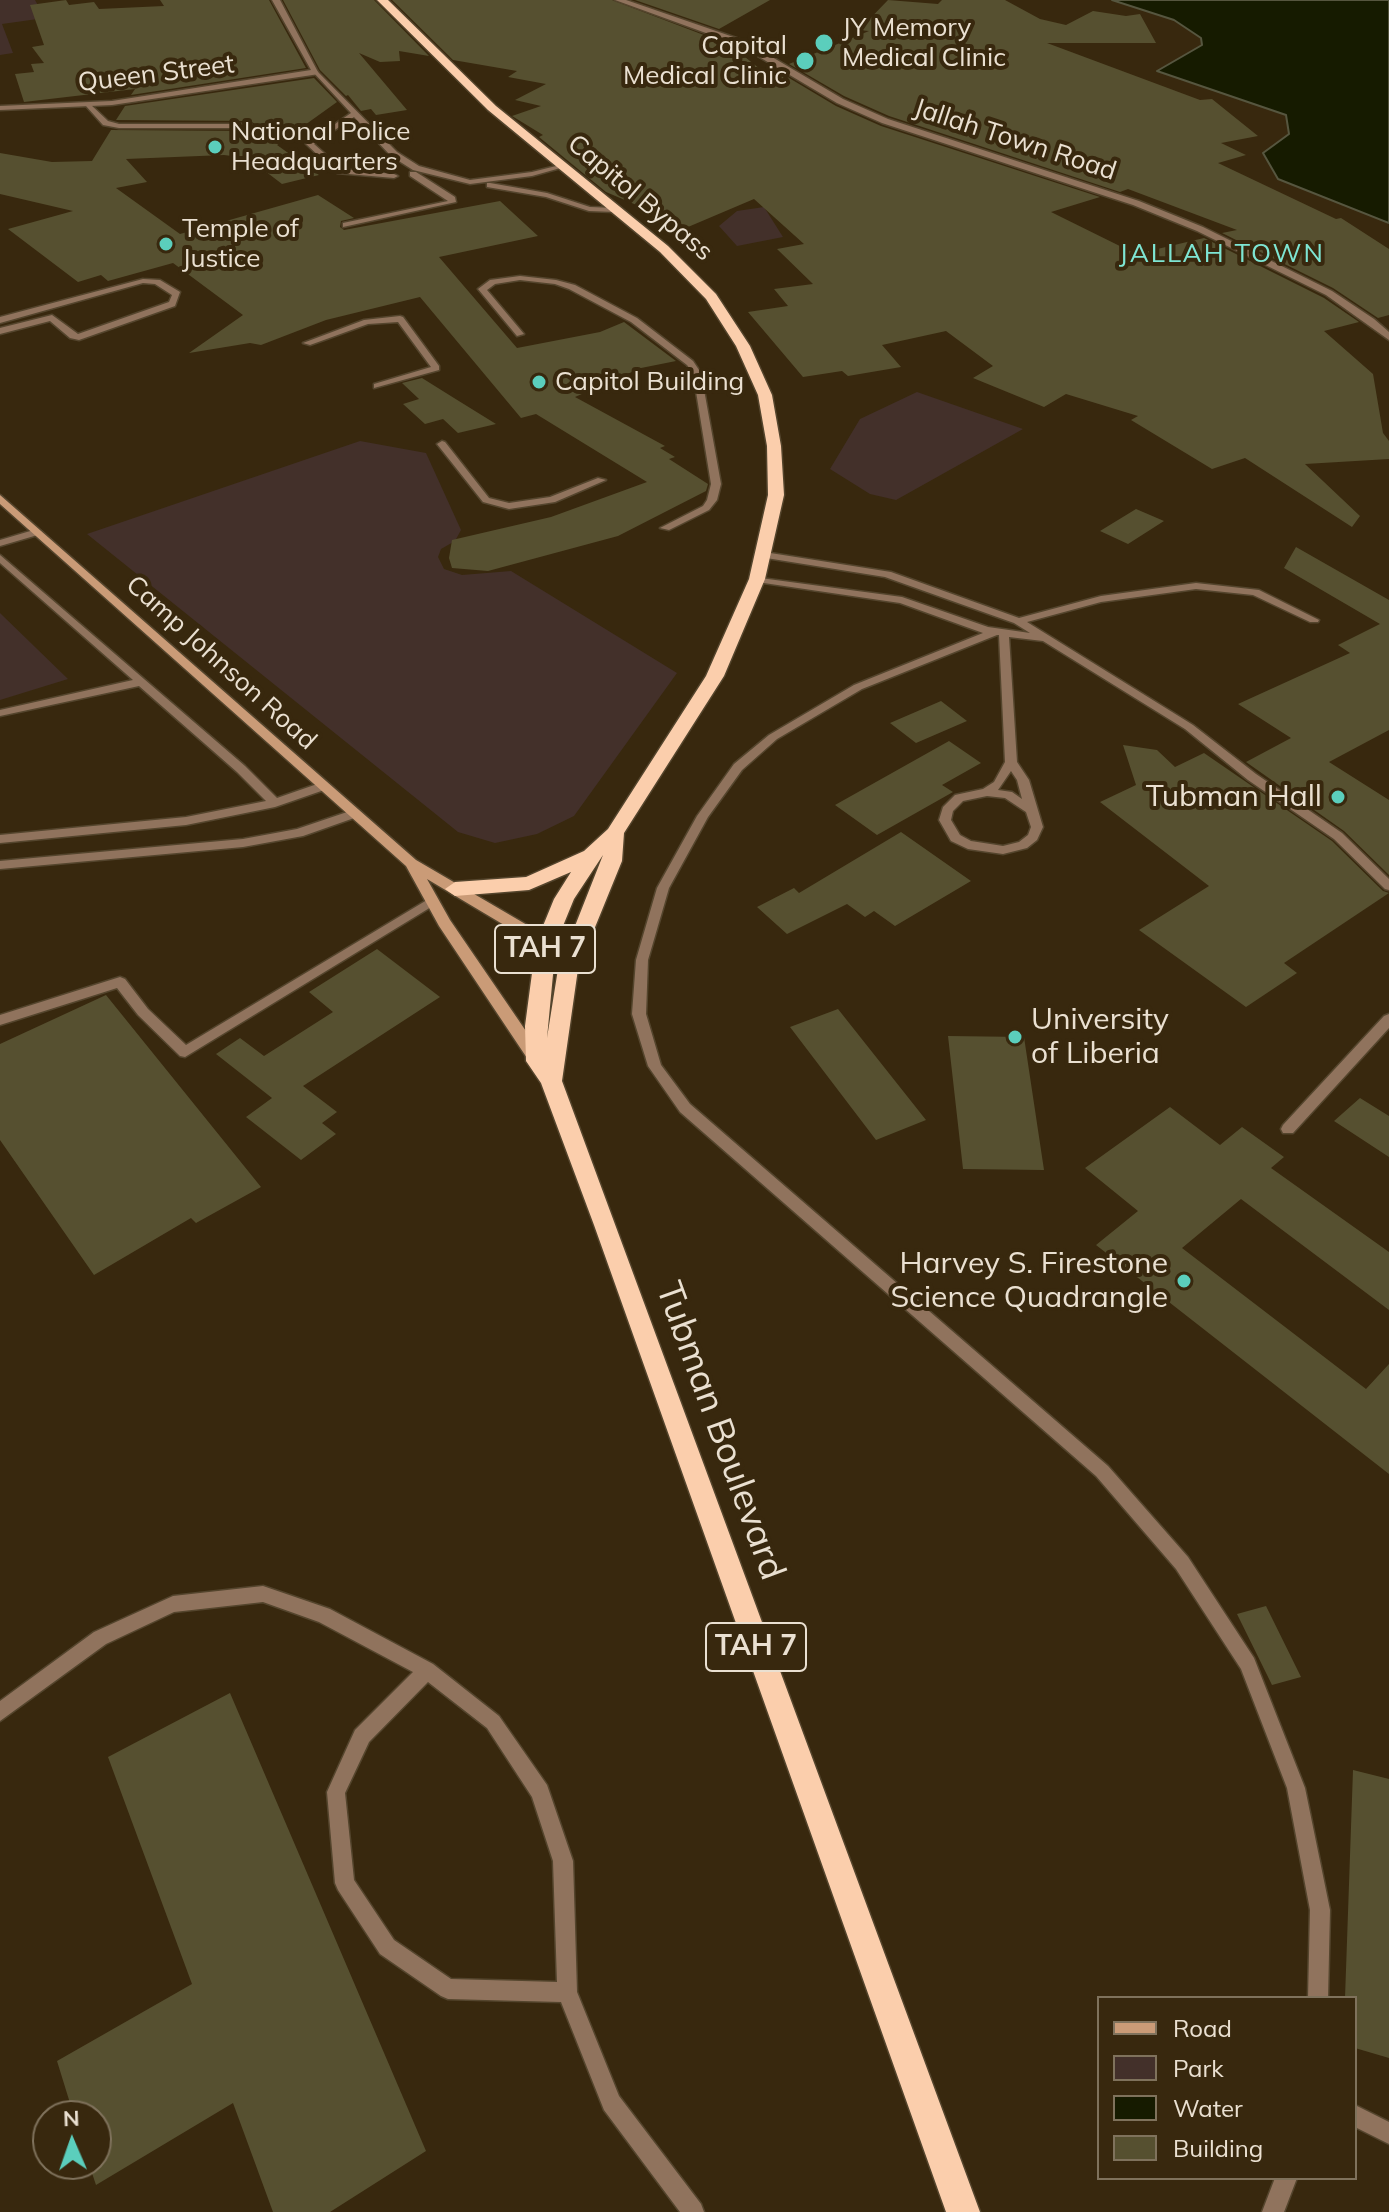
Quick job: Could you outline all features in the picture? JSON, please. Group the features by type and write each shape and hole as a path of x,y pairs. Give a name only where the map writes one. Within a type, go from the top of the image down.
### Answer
{"highway":[{"name":"Capitol Bypass","path":"382,0 492,108 560,167 664,249 711,297 743,346 765,395 774,446 776,495 764,555 757,579 715,676 615,833 591,855 564,899 546,943 536,1026 544,1071"},
{"name":"Capitol Bypass","path":"544,1071 568,969 612,861 615,833"},
{"path":"455,889 529,883 591,855"},
{"name":"Tubman Boulevard","path":"544,1071 606,1225 963,2212"}],"main road":[{"name":"Camp Johnson Road","path":"0,498 411,863 546,943 568,969"},
{"name":"Camp Johnson Road","path":"411,863 432,901 544,1071"}],"street":[{"path":"276,0 316,72"},
{"name":"Jallah Town Road","path":"619,0 742,43 840,101 885,121 1136,203 1200,229 1329,293 1389,337"},
{"name":"Queen Street","path":"0,108 88,105 316,72"}],"lane":[{"path":"316,72 403,162 434,174 547,195 589,209 615,210"},
{"path":"88,105 106,123 119,126 250,126"},
{"path":"355,113 310,144 340,171 394,176"},
{"path":"470,182 560,167"},
{"path":"346,225 452,202 452,199 413,174"},
{"path":"520,334 482,289 493,282 520,278 572,287 634,320 690,363 697,373 716,484 712,500 706,508 665,528"},
{"path":"0,320 143,281 157,282 177,294 172,304 83,336 73,336 52,318 0,331"},
{"path":"307,343 367,322 400,319 436,368 377,386"},
{"path":"442,444 486,500 509,506 552,500 601,480"},
{"path":"0,543 37,532"},
{"path":"764,555 895,576 1018,621 1189,727 1252,777 1338,836 1389,886"},
{"path":"0,558 241,769 275,803"},
{"path":"757,579 902,600 999,633 1043,638"},
{"path":"1018,621 1101,599 1196,586 1255,592 1314,620"},
{"path":"999,633 1011,762 1023,780 1037,827 1033,837 1023,845 1003,850 968,845 948,830 945,820 947,810 959,798 987,792 1008,795 1031,810"},
{"path":"999,633 858,687 773,737 738,767 703,816 663,888 642,960 639,1014 655,1066 685,1108 1102,1471 1182,1563 1248,1664 1296,1788 1320,1910 1318,1996"},
{"path":"0,713 140,682"},
{"path":"987,792 998,784 1011,762"},
{"path":"0,839 186,821 275,803 323,786"},
{"path":"0,865 243,843 299,833 353,814"},
{"path":"0,1020 120,982 143,1012 185,1052 432,901"},
{"path":"1288,1129 1389,1019"},
{"path":"0,1712 100,1638 173,1604 263,1594 324,1615 427,1670 493,1722 540,1792 563,1861 567,1992 611,2103 693,2212"},
{"path":"427,1670 362,1736 336,1792 345,1883 387,1947 448,1989 567,1992"},
{"path":"1357,2117 1389,2133"},
{"path":"1273,2212 1285,2180"}],"green space":[{"path":"0,0 35,0 45,18 2,24 13,53 0,55"},
{"path":"764,207 783,237 737,246 719,226 737,211"},
{"path":"917,392 1023,429 896,500 870,494 830,469 860,419"},
{"path":"360,441 426,453 461,530 455,541 441,549 438,557 444,569 462,575 511,571 677,673 574,816 537,834 495,843 458,832 87,534"},
{"path":"0,613 68,679 0,700"}],"water":[{"path":"1112,0 1389,0 1389,223 1278,179 1263,153 1289,134 1286,115 1157,71 1202,45 1201,38 1174,20"}],"building":[{"path":"66,0 69,5 94,2 99,9 164,6 160,0 269,0 306,68 131,95 135,89 24,102 15,74 34,72 31,64 44,63 32,47 44,45 30,5"},
{"path":"283,0 374,0 429,56 399,51 400,61 380,62 359,53 407,110 376,115 371,109 361,111 320,70"},
{"path":"392,0 612,0 730,45 765,73 774,69 836,106 881,126 1100,197 1051,212 1136,254 1204,238 1324,298 1359,322 1324,331 1373,374 1383,433 1389,441 1389,459 1305,464 1360,516 1352,527 1245,458 1212,469 1131,420 1138,416 1066,394 1044,407 973,378 993,366 946,331 882,345 901,367 848,376 842,371 803,377 748,312 788,306 774,289 813,284 777,249 804,244 754,199 688,227 606,192 539,137 543,135 512,116 541,106 515,100 546,84 508,77 517,71 453,60"},
{"path":"635,0 770,0 719,29"},
{"path":"888,0 938,4 942,0 1005,0 1040,19 1066,25 1093,11 1126,16 1140,14 1156,43 1047,43 1200,100 1212,99 1258,136 1221,143 1246,155 1218,163 1336,219 1341,218 1389,249 1389,315 1378,318 1333,288 1222,233 1237,230 1128,189 1120,192 889,116 844,96 789,64 869,31 859,30"},
{"path":"314,78 337,102 277,145 319,175 282,184 248,158 224,155 126,159 147,182 116,188 180,234 318,195 354,218 341,221 340,227 344,230 500,201 538,236 439,257 517,348 600,332 624,322 676,361 641,368 575,397 665,446 660,448 675,457 669,459 708,484 706,491 618,536 488,571 452,568 449,558 452,540 551,517 647,482 536,414 521,418 420,297 326,320 261,345 250,343 189,353 243,315 173,263 108,281 101,275 78,282 8,229 73,211 0,194 0,153 52,162 92,161 111,130 251,131 257,125 250,121 116,120 125,106"},
{"path":"422,378 496,424 458,433 443,419 425,424 403,404 419,399 402,383"},
{"path":"1136,509 1164,521 1128,544 1100,531"},
{"path":"1296,547 1389,600 1389,730 1329,762 1389,800 1389,875 1344,831 1246,762 1291,738 1238,704 1350,653 1338,645 1380,624 1284,568"},
{"path":"941,701 967,721 916,743 890,723"},
{"path":"949,741 981,763 942,785 953,792 877,835 835,805"},
{"path":"1123,745 1157,750 1175,767 1204,753 1332,841 1383,891 1389,893 1284,963 1297,973 1246,1007 1139,930 1209,886 1100,802 1136,785"},
{"path":"901,832 971,881 895,926 874,911 865,917 847,904 787,934 757,907 794,888 799,893"},
{"path":"377,949 440,997 303,1086 337,1112 322,1123 336,1134 301,1160 246,1117 272,1098 216,1054 240,1038 264,1056 333,1012 309,992"},
{"path":"106,995 261,1187 196,1223 191,1218 94,1275 0,1140 0,1044"},
{"path":"838,1009 926,1120 876,1140 790,1027"},
{"path":"948,1036 1024,1037 1044,1170 963,1169"},
{"path":"1360,1098 1389,1116 1389,1157 1334,1121"},
{"name":"Harvey S. Firestone Science Quadrangle","path":"1170,1107 1220,1145 1242,1127 1284,1157 1271,1168 1389,1252 1389,1310 1241,1199 1182,1248 1366,1389 1389,1364 1389,1474 1096,1245 1138,1211 1085,1168"},
{"path":"1266,1606 1301,1677 1272,1685 1237,1614"},
{"path":"230,1693 426,2151 330,2212 273,2212 233,2103 112,2175 112,2100 69,2100 57,2061 192,1984 108,1757"},
{"path":"1353,1770 1389,1779 1389,2058 1357,2049 1357,1996 1345,1996"}],"place":[{"name":"JY Memory Medical Clinic","path":"824,43"},
{"name":"Capital Medical Clinic","path":"805,61"},
{"name":"National Police Headquarters","path":"215,147"},
{"name":"Temple of Justice","path":"166,244"},
{"name":"Capitol Building","path":"539,382"},
{"name":"Tubman Hall","path":"1338,797"},
{"name":"University of Liberia","path":"1015,1037"},
{"name":"Harvey S. Firestone Science Quadrangle","path":"1184,1281"}],"district":[{"name":"JALLAH TOWN","path":"1222,254"}]}
